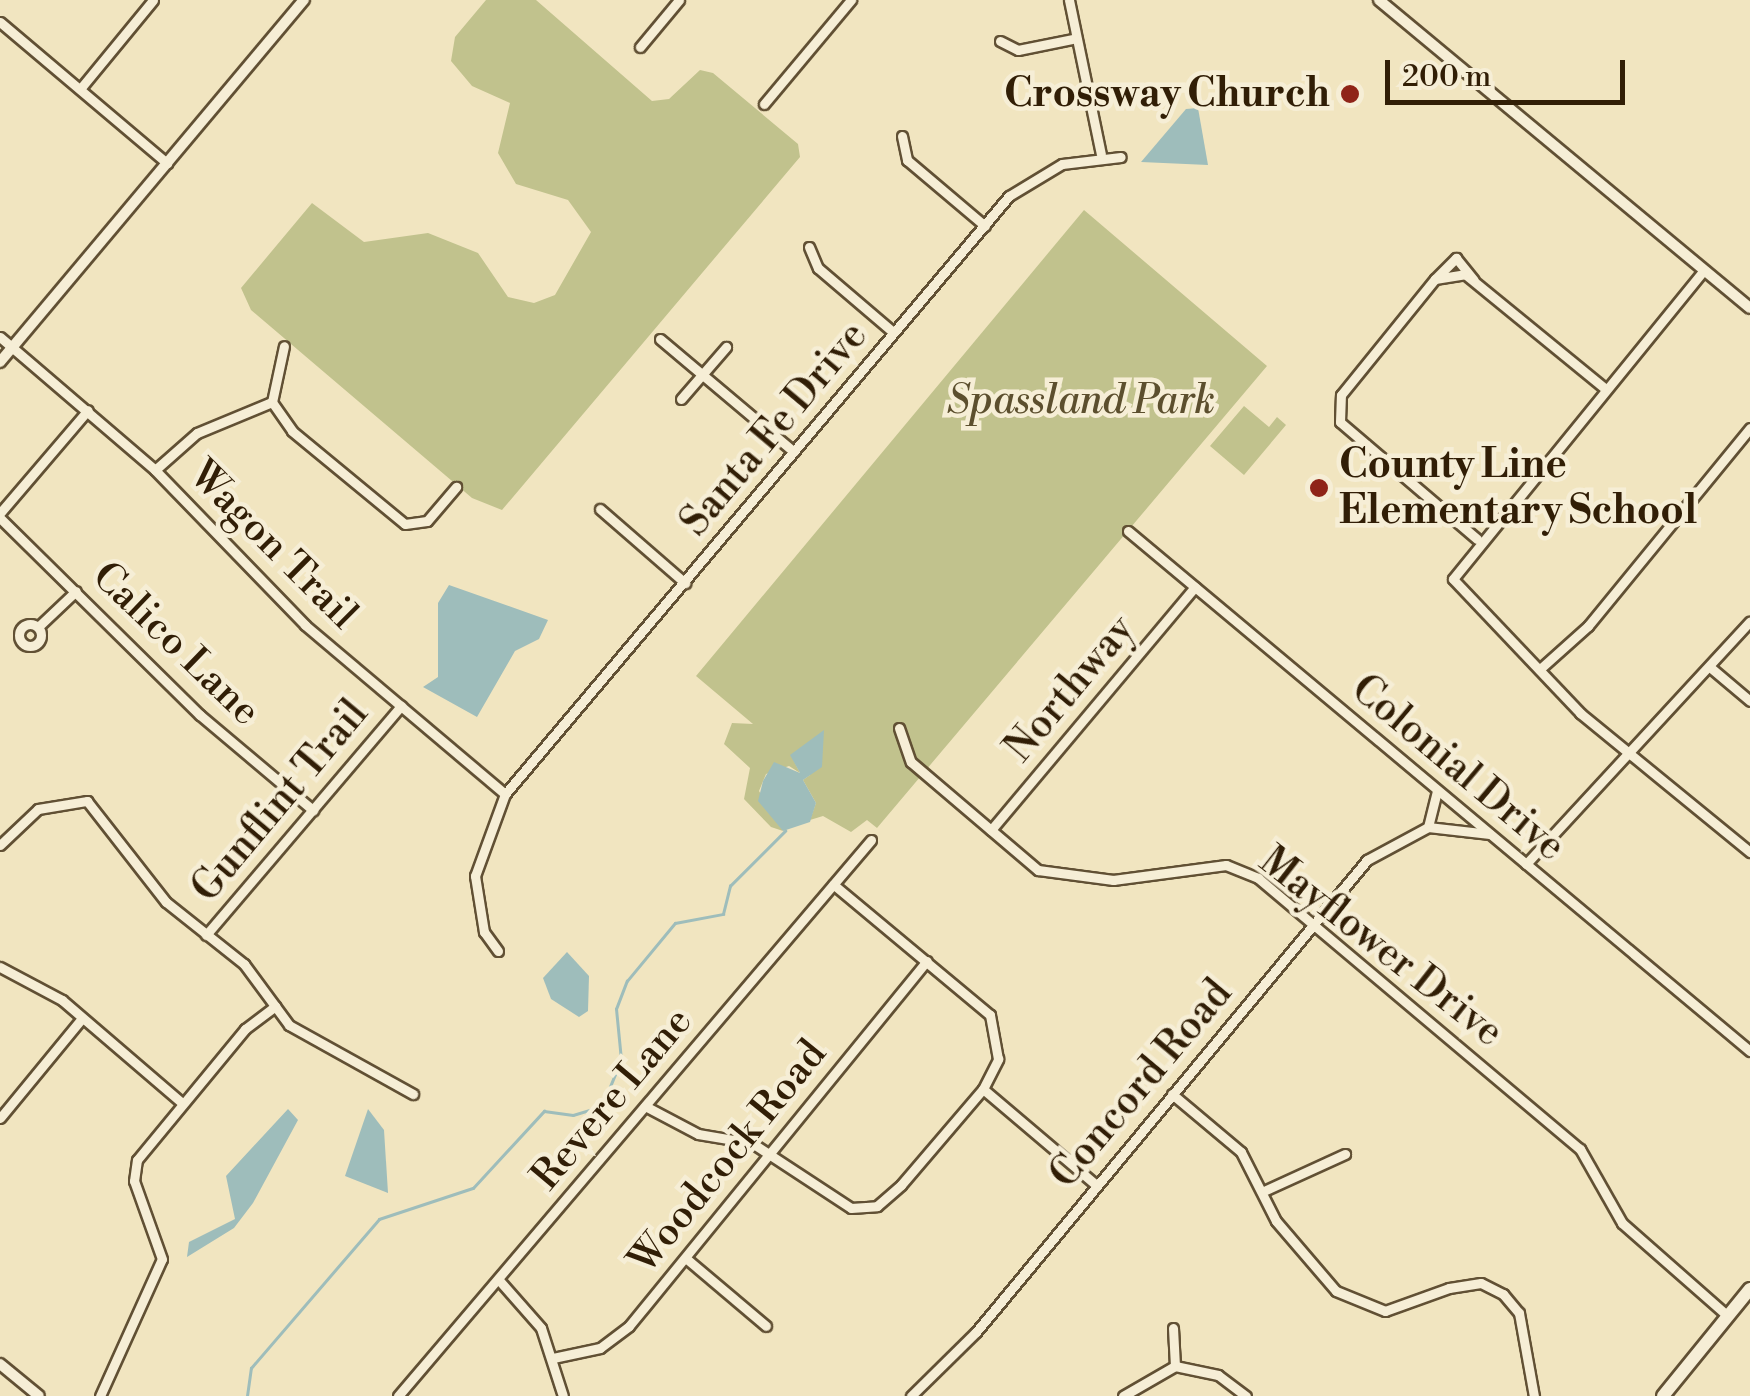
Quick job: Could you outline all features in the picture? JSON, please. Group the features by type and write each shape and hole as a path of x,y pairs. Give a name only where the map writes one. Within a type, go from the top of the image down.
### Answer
{"main road":[{"path":"1649,1396 1665,1392 1750,1289"}],"street":[{"path":"80,89 153,0"},
{"path":"0,362 304,0"},
{"path":"640,47 679,0"},
{"path":"764,104 850,0"},
{"path":"1069,0 1072,39 1100,154"},
{"path":"1379,0 1750,308"},
{"path":"0,22 167,163"},
{"path":"1000,41 1018,50 1072,39"},
{"path":"902,136 908,160 985,226"},
{"name":"Santa Fe Drive","path":"498,951 484,932 474,876 506,794 985,226 1034,178 1100,154 1121,157"},
{"path":"809,246 818,268 893,332"},
{"path":"1704,270 1477,539 1454,578 1628,750 1750,852"},
{"path":"1477,539 1349,432 1341,395 1435,279 1474,280 1603,387"},
{"name":"Wagon Trail","path":"0,336 155,470 239,565 506,794"},
{"path":"660,339 794,452"},
{"path":"284,346 272,402 292,431 405,524 428,521 456,487"},
{"path":"681,399 726,348"},
{"path":"155,470 197,433 272,402"},
{"path":"0,516 88,410"},
{"path":"1541,668 1588,626 1750,428"},
{"path":"600,509 686,583"},
{"name":"Calico Lane","path":"0,516 200,716 313,810"},
{"name":"Colonial Drive","path":"1128,531 1750,1050"},
{"name":"Northway","path":"991,830 1195,587"},
{"path":"38,627 76,591"},
{"path":"1526,864 1750,621"},
{"path":"1710,668 1750,702"},
{"name":"Gunflint Trail","path":"206,934 400,706"},
{"name":"Mayflower Drive","path":"899,728 911,762 1038,870 1072,880 1226,865 1258,878 1580,1149 1622,1223 1728,1316"},
{"path":"1437,790 1428,828 1490,834"},
{"path":"0,845 38,809 87,801 166,902 206,934 296,1030 413,1094"},
{"path":"0,826 10,834"},
{"name":"Concord Road","path":"911,1396 1096,1185 1367,860 1428,828"},
{"name":"Revere Lane","path":"398,1396 870,840"},
{"path":"646,1106 698,1134 771,1153 828,1202 877,1206 983,1088 998,1060 990,1015 834,884"},
{"name":"Woodcock Road","path":"553,1358 600,1348 688,1260 927,962"},
{"path":"0,967 82,1018 182,1102"},
{"path":"100,1396 162,1259 135,1170 182,1102 275,1006"},
{"path":"0,1118 82,1018"},
{"path":"983,1088 1096,1185"},
{"path":"1172,1094 1241,1152 1301,1256 1363,1307 1386,1311 1481,1283 1502,1294 1519,1313 1534,1396"},
{"path":"1266,1190 1344,1154"},
{"path":"688,1260 766,1326"},
{"path":"498,1279 553,1358 564,1396"},
{"path":"1173,1328 1176,1366"},
{"path":"0,1364 39,1396"},
{"path":"1123,1396 1176,1366 1218,1375 1246,1396"}],"green space":[{"path":"486,0 536,0 652,101 669,99 700,70 713,73 798,144 800,157 502,510 472,498 251,310 241,288 312,203 364,242 428,233 478,253 508,297 534,303 555,295 591,232 568,200 516,184 498,153 510,103 472,86 451,61 455,37"},
{"name":"Spassland Park","path":"1084,210 1267,366 877,828 867,820 851,832 823,816 810,820 816,803 803,780 810,775 792,757 800,773 789,766 766,774 759,791 783,831 771,827 744,799 750,768 724,744 732,723 753,724 696,676"},
{"path":"1244,406 1269,427 1277,417 1286,425 1244,475 1210,446"}],"water":[{"path":"1198,108 1208,165 1141,162 1186,109"},
{"path":"449,585 548,620 539,639 515,651 477,717 423,687 438,677 438,603"},
{"path":"824,730 822,767 803,780 816,803 810,822 783,831 758,801 763,781 774,762 800,773 790,755"},
{"path":"567,952 589,976 588,1011 579,1017 551,999 543,978"},
{"path":"288,1109 298,1120 253,1203 234,1228 187,1257 189,1242 235,1219 226,1176"},
{"path":"368,1109 384,1130 388,1193 345,1176"}],"waterway":[{"path":"247,1396 251,1368 379,1219 473,1188 544,1111 573,1115 602,1106 621,1060 616,1009 627,981 675,923 723,914 730,886 785,831"}],"place":[{"name":"Crossway Church","path":"1350,94"},
{"name":"County Line Elementary School","path":"1319,488"}]}
